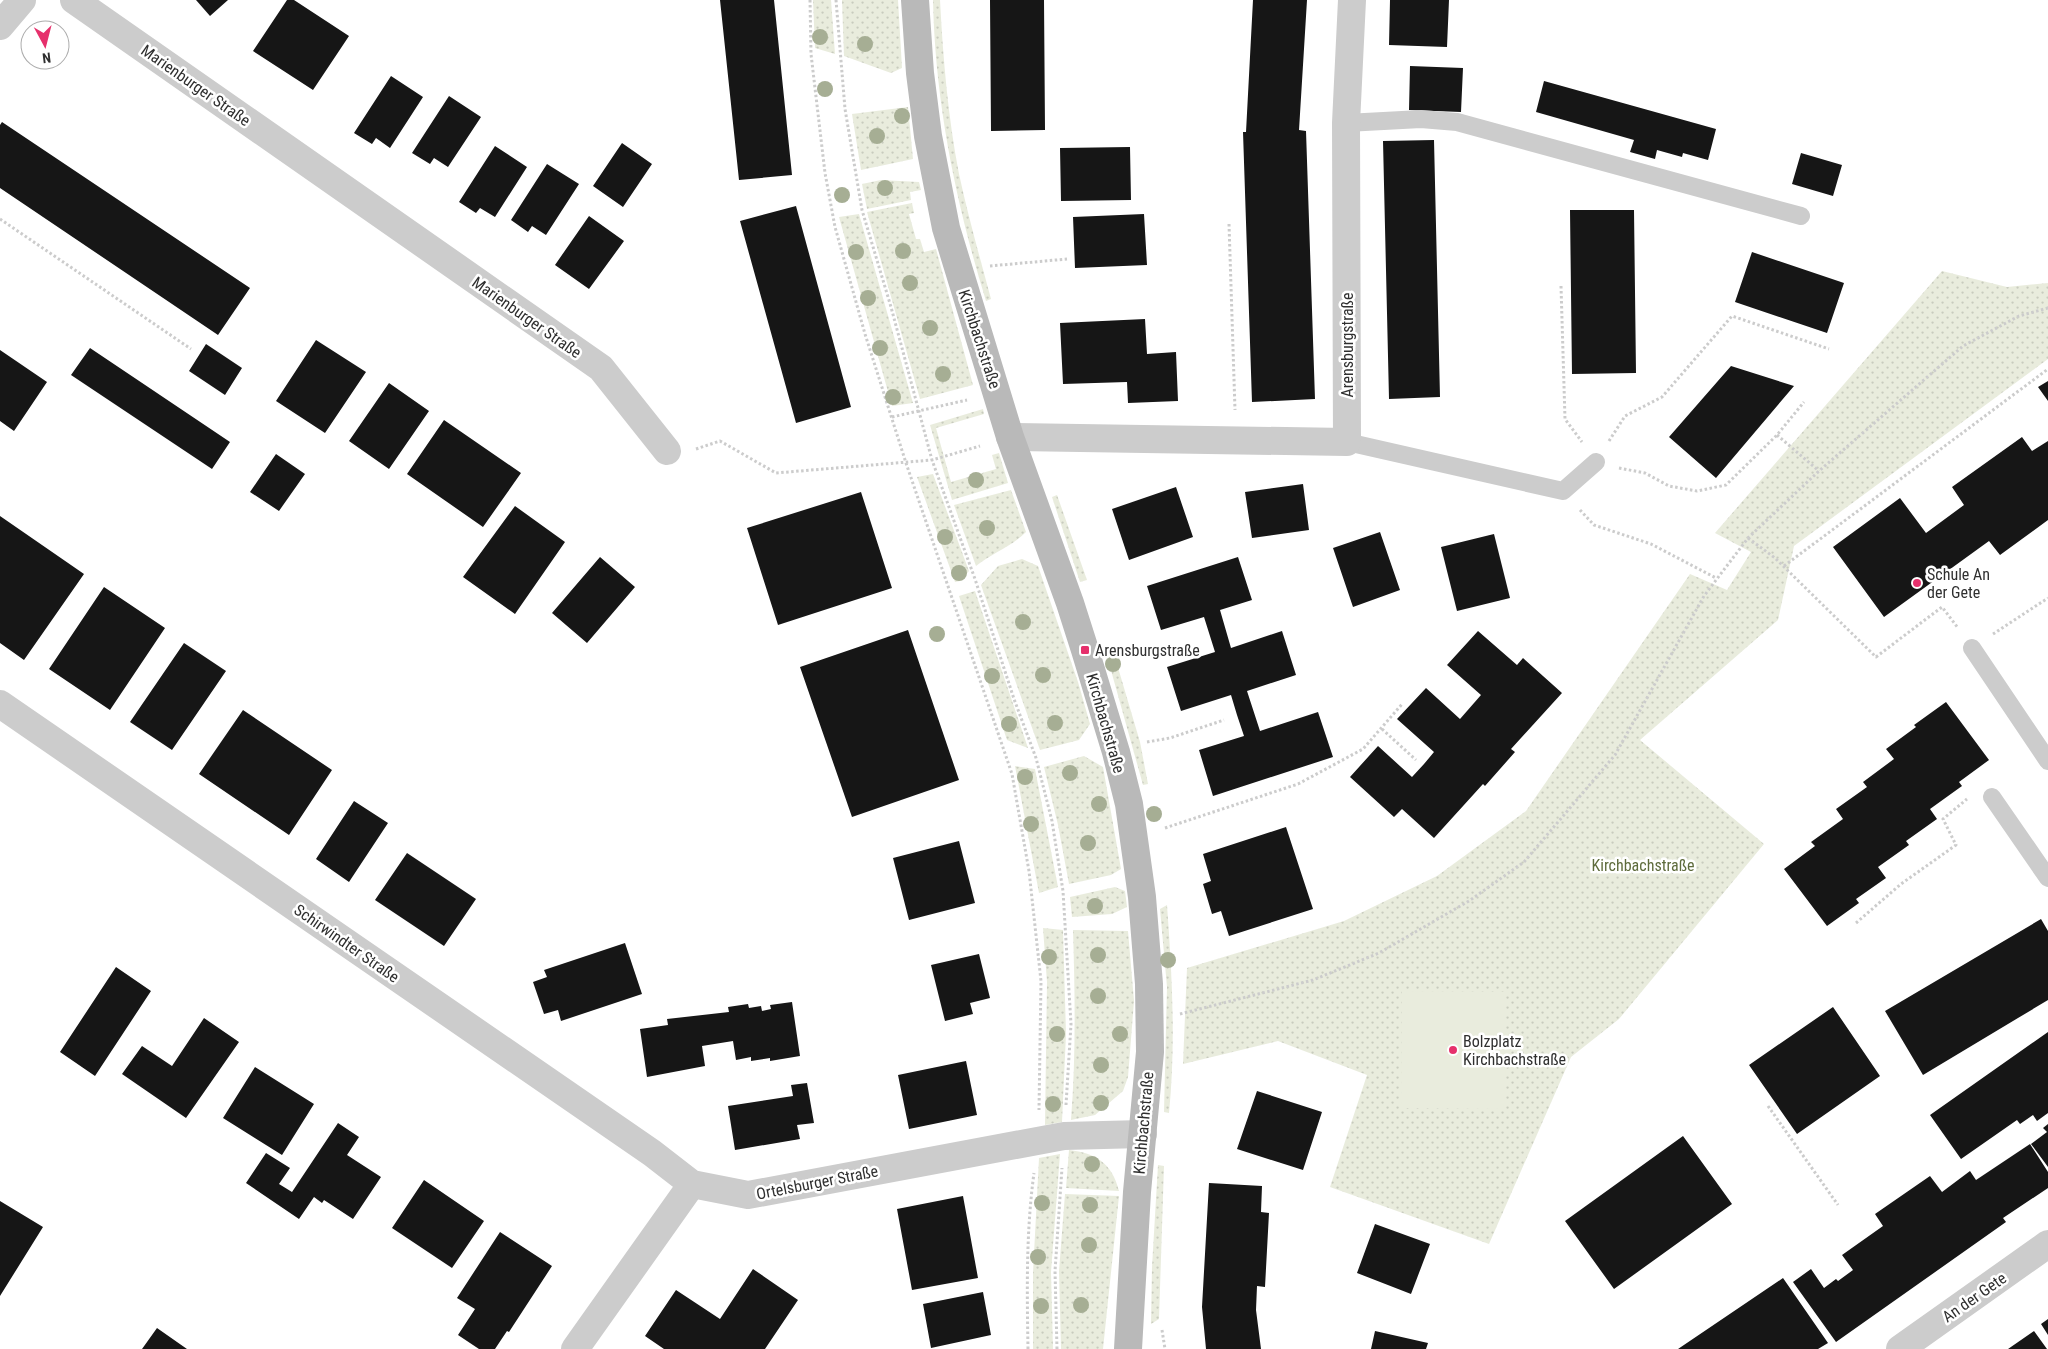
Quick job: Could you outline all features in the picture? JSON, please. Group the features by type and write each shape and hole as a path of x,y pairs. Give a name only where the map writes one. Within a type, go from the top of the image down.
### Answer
{"main road":[{"name":"Kirchbachstraße","path":"914,0 924,109 938,191 957,268 1010,437 1070,603 1116,752 1129,804 1142,897 1149,984 1150,1052 1137,1192 1128,1349"}],"street":[{"path":"0,26 22,0"},
{"name":"Marienburger Straße","path":"74,0 601,368 667,452"},
{"name":"Arensburgstraße","path":"1347,442 1346,124 1352,0"},
{"path":"1010,437 1347,442"},
{"name":"Schirwindter Straße","path":"0,704 652,1153 692,1184"},
{"name":"Ortelsburger Straße","path":"692,1184 748,1194 1052,1138 1143,1134"},
{"path":"575,1349 692,1184"},
{"name":"An der Gete","path":"1900,1349 2048,1244"}],"lane":[{"path":"1346,124 1421,119 1457,122 1801,216"},
{"path":"1347,442 1563,491 1596,462"},
{"path":"1972,648 2048,761"},
{"path":"1992,797 2048,878"}],"path":[{"path":"810,0 814,72 825,173 835,227 906,462 1012,774 1029,871 1041,981 1052,1138 1057,1349"},
{"path":"836,0 845,109 862,210 932,460 1036,758 1052,821 1062,890 1070,1024 1052,1138 1029,1209 1027,1274 1028,1349"},
{"path":"0,219 190,350"},
{"path":"1229,224 1236,440"},
{"path":"987,266 1067,259"},
{"path":"1561,286 1565,419 1596,462 1625,416 1662,397 1732,316 1829,349"},
{"path":"1180,1014 1313,980 1379,953 1469,901 1524,862 1615,755 1704,596 1748,538 1819,471 1963,346 2019,316 2048,308"},
{"path":"1784,566 2048,369"},
{"path":"892,417 997,393"},
{"path":"1645,473 1669,486 1697,491 1726,485 1777,435 1804,402"},
{"path":"1777,435 1819,471"},
{"path":"667,452 681,454 720,441 776,473 932,460 1010,437"},
{"path":"1563,491 1594,525 1651,544 1716,578"},
{"path":"1748,538 1784,566 1876,657 1942,607 1972,648 2048,598"},
{"path":"1165,828 1298,784 1363,749 1403,703"},
{"path":"1147,742 1170,738 1224,720"},
{"path":"1382,729 1416,760"},
{"path":"1856,923 1901,884 1956,845 1943,819 1982,787 1992,797"},
{"path":"1768,1106 1838,1205"},
{"path":"1162,1327 1165,1349"}],"green space":[{"path":"813,0 831,0 835,54 815,48"},
{"path":"842,0 898,0 902,68 891,73 844,56"},
{"path":"933,0 940,0 944,66 952,131 959,174 991,299 986,301 965,227 949,152 938,76"},
{"path":"908,107 913,159 861,170 852,114"},
{"path":"881,180 919,182 921,190 910,192 911,200 867,209 862,184"},
{"path":"912,203 914,213 909,214 916,239 920,239 924,252 936,249 973,385 920,399 867,212"},
{"path":"859,214 913,403 892,406 839,217"},
{"path":"1942,271 2007,287 2048,283 2048,359 1794,546 1778,620 1640,740 1764,844 1619,1019 1571,1057 1489,1244 1330,1187 1367,1075 1278,1041 1183,1064 1187,968 1344,921 1437,876 1526,811 1690,574 1727,590 1751,552 1715,533"},
{"path":"983,409 984,414 936,428 951,482 996,469 992,455 999,453 1008,483 952,500 930,425"},
{"path":"933,474 969,571 960,581 955,582 917,477"},
{"path":"1011,490 1026,532 1014,542 976,566 954,505"},
{"path":"1057,495 1087,580 1080,582 1052,497"},
{"path":"1022,559 1038,566 1078,682 1090,724 1079,740 1040,750 981,585 998,566"},
{"path":"975,591 1028,748 1007,740 959,596"},
{"path":"1114,654 1140,742 1148,784 1143,785 1107,656"},
{"path":"1084,756 1103,767 1121,869 1111,875 1069,884 1058,825 1044,767"},
{"path":"1015,766 1035,769 1058,887 1039,893"},
{"path":"1115,887 1125,891 1127,907 1112,914 1072,917 1070,897"},
{"path":"1167,905 1173,1035 1169,1113 1164,1112 1167,987 1160,909"},
{"path":"1043,928 1063,930 1066,1034 1062,1122 1045,1125 1047,982"},
{"path":"1073,930 1128,931 1134,1001 1128,1077 1123,1091 1095,1115 1071,1120 1075,1025"},
{"name":"Bolzplatz Kirchbachstraße","path":"1402,991 1506,992 1505,1109 1401,1108"},
{"path":"1069,1150 1079,1151 1102,1161 1112,1173 1119,1191 1066,1188"},
{"path":"1060,1154 1051,1272 1053,1349 1033,1349 1033,1273 1039,1158"},
{"path":"1158,1165 1164,1166 1159,1319 1151,1324 1152,1267"},
{"path":"1065,1194 1119,1196 1103,1349 1061,1349 1059,1271"}],"building":[{"path":"196,0 228,0 210,16"},
{"path":"287,0 294,0 349,36 313,90 253,51"},
{"path":"720,0 774,0 792,175 739,180"},
{"path":"990,0 1044,0 1045,130 991,131"},
{"path":"1253,0 1307,0 1299,130 1306,131 1315,399 1252,402 1243,132 1246,132"},
{"path":"1390,0 1449,0 1447,47 1389,45"},
{"path":"1410,66 1463,68 1461,112 1409,110"},
{"path":"391,76 423,97 390,148 376,138 372,144 354,133"},
{"path":"1544,81 1716,129 1708,160 1683,153 1682,157 1657,150 1655,159 1630,152 1634,140 1536,112"},
{"path":"449,96 481,117 448,167 434,158 430,164 412,153"},
{"path":"2,122 250,288 218,335 0,188 0,125"},
{"path":"1434,140 1440,397 1389,399 1383,141"},
{"path":"622,143 652,164 623,207 593,186"},
{"path":"495,146 527,167 495,217 480,208 476,213 459,202"},
{"path":"1130,147 1131,200 1061,201 1060,148"},
{"path":"1801,153 1842,165 1833,196 1792,184"},
{"path":"547,164 579,184 546,235 532,226 528,232 511,220"},
{"path":"796,206 851,407 796,423 740,221"},
{"path":"1570,210 1634,210 1636,373 1572,374"},
{"path":"1144,214 1147,265 1075,268 1073,217"},
{"path":"589,216 624,241 589,289 555,265"},
{"path":"1752,252 1844,283 1827,333 1735,302"},
{"path":"1145,319 1147,354 1176,352 1178,401 1128,403 1127,382 1063,384 1060,323"},
{"path":"316,340 366,372 325,433 276,401"},
{"path":"206,344 242,368 225,395 189,371"},
{"path":"90,348 230,442 212,469 71,375"},
{"path":"0,350 47,382 14,431 0,421"},
{"path":"1731,366 1794,386 1716,478 1669,437"},
{"path":"2048,381 2048,401 2038,387"},
{"path":"389,383 429,411 389,469 349,441"},
{"path":"444,420 521,473 483,527 407,474"},
{"path":"2022,437 2032,451 2048,441 2048,520 2000,555 1989,541 1884,617 1833,547 1900,498 1926,533 1964,505 1952,487"},
{"path":"276,454 305,474 279,511 250,492"},
{"path":"1303,484 1309,530 1252,538 1245,492"},
{"path":"1176,487 1193,537 1129,560 1112,509"},
{"path":"861,492 892,588 778,625 747,528"},
{"path":"515,506 565,542 515,614 463,577"},
{"path":"0,516 84,574 24,660 0,643"},
{"path":"1380,532 1400,590 1353,607 1333,548"},
{"path":"1494,534 1510,598 1457,611 1441,547"},
{"path":"600,557 635,587 587,643 552,613"},
{"path":"1238,557 1252,600 1220,610 1231,648 1282,631 1296,675 1247,691 1260,731 1318,712 1333,757 1213,796 1199,750 1244,736 1231,695 1181,711 1167,667 1215,652 1204,617 1161,630 1147,586"},
{"path":"104,587 165,628 110,710 49,669"},
{"path":"908,630 959,780 852,817 800,667"},
{"path":"1478,631 1517,665 1523,658 1562,693 1511,749 1515,752 1485,786 1483,784 1434,838 1402,809 1394,817 1350,777 1378,746 1412,777 1424,764 1434,752 1397,719 1426,688 1460,719 1481,695 1447,665"},
{"path":"184,643 226,671 172,750 130,722"},
{"path":"1946,702 1989,760 1959,782 1962,786 1930,809 1937,819 1906,841 1909,845 1878,867 1886,878 1856,899 1859,903 1827,926 1784,869 1815,846 1811,842 1843,819 1836,809 1867,787 1863,782 1894,759 1886,749 1916,727 1914,725"},
{"path":"243,710 332,770 289,835 199,774"},
{"path":"354,801 388,823 349,882 316,859"},
{"path":"1286,827 1313,909 1229,936 1221,911 1212,914 1203,884 1211,881 1203,854"},
{"path":"959,841 975,903 909,920 893,858"},
{"path":"407,853 476,899 444,946 375,900"},
{"path":"2041,919 2048,931 2048,1000 1923,1075 1885,1011"},
{"path":"625,943 642,994 561,1021 558,1010 544,1014 533,982 547,977 544,970"},
{"path":"979,954 990,998 970,1003 973,1014 945,1021 931,965"},
{"path":"116,967 151,991 95,1076 60,1052"},
{"path":"792,1002 800,1056 770,1061 770,1058 751,1061 751,1057 736,1060 733,1041 702,1046 705,1066 647,1077 640,1029 668,1025 667,1019 729,1012 728,1007 748,1004 749,1008 761,1006 762,1011 771,1009 770,1005"},
{"path":"1833,1007 1880,1076 1797,1134 1749,1065"},
{"path":"204,1018 239,1042 186,1118 122,1074 142,1046 172,1066"},
{"path":"2048,1032 2048,1113 2037,1121 2033,1115 2020,1124 2017,1120 1961,1159 1930,1115"},
{"path":"966,1061 977,1115 909,1129 898,1075"},
{"path":"255,1067 314,1104 282,1155 223,1118"},
{"path":"807,1083 814,1123 797,1125 800,1139 735,1150 728,1106 793,1096 791,1085"},
{"path":"1257,1091 1322,1112 1303,1170 1237,1149"},
{"path":"338,1123 359,1137 347,1155 381,1177 353,1219 324,1200 322,1203 314,1197 299,1219 246,1183 266,1153 290,1168 279,1184 292,1192"},
{"path":"2048,1124 2048,1167 2031,1144 2047,1132 2043,1128"},
{"path":"1683,1136 1732,1204 1614,1289 1565,1221"},
{"path":"2030,1144 2048,1172 2048,1188 2003,1218 2006,1222 1836,1342 1793,1282 1811,1269 1824,1288 1853,1270 1842,1255 1883,1226 1875,1214 1930,1176 1942,1192 1970,1171 1976,1180"},
{"path":"424,1180 484,1221 452,1268 392,1228"},
{"path":"1209,1183 1262,1186 1261,1212 1269,1213 1265,1287 1257,1286 1256,1310 1261,1349 1206,1349 1202,1307"},
{"path":"963,1196 978,1278 912,1290 897,1209"},
{"path":"0,1201 43,1227 0,1296"},
{"path":"1375,1224 1430,1244 1411,1294 1357,1273"},
{"path":"500,1232 552,1266 509,1332 507,1331 495,1349 479,1349 458,1335 475,1309 457,1298"},
{"path":"753,1269 798,1300 765,1349 664,1349 645,1336 676,1290 720,1319"},
{"path":"1783,1278 1828,1343 1818,1349 1678,1349"},
{"path":"983,1292 991,1335 931,1348 923,1304"},
{"path":"2048,1319 2048,1335 2041,1324"},
{"path":"157,1328 187,1349 142,1349"},
{"path":"1375,1331 1428,1343 1426,1349 1371,1349"},
{"path":"2034,1331 2047,1349 2008,1349"}],"place":[{"name":"Schule An der Gete","path":"1917,583"},
{"name":"Arensburgstraße","path":"1085,650"},
{"name":"Bolzplatz Kirchbachstraße","path":"1453,1050"}]}
